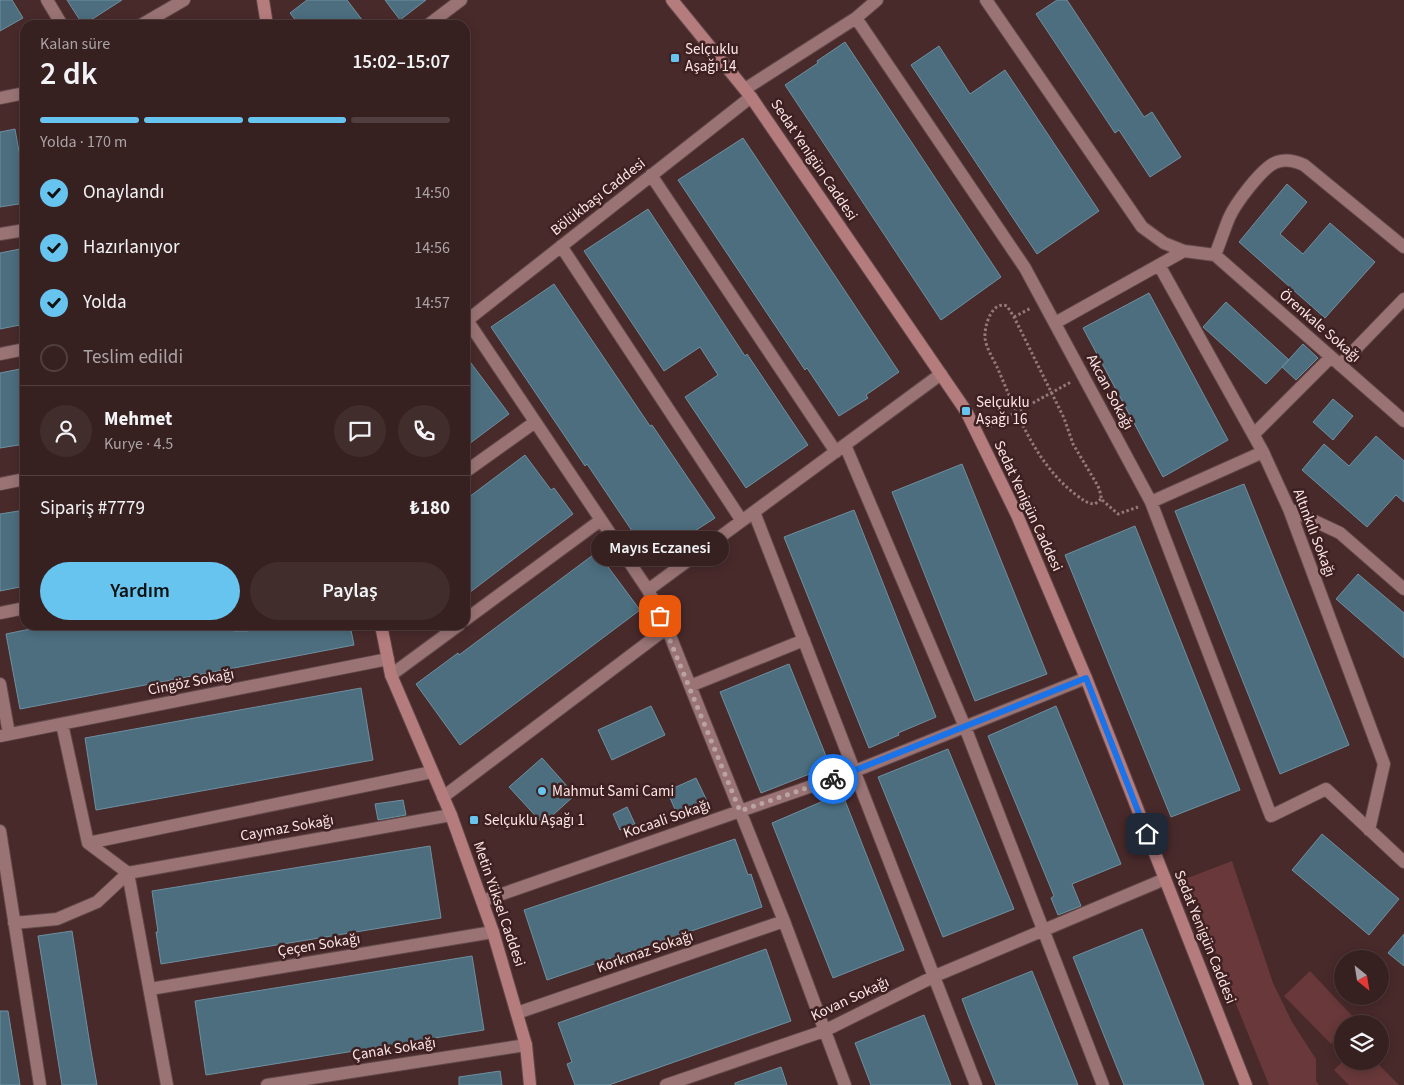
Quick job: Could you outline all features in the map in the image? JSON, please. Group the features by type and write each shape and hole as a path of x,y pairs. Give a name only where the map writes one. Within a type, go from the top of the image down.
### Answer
{"street":[{"path":"47,0 59,20"},
{"path":"150,20 184,0"},
{"path":"263,0 266,20"},
{"path":"435,20 461,0"},
{"name":"Sedat Yenigün Caddesi","path":"672,0 748,93 966,411 1017,515 1086,678 1245,1085"},
{"name":"Bölükbaşı Caddesi","path":"470,318 651,175 748,93 856,18 877,0"},
{"path":"986,0 1142,227 1164,243 1184,251 1215,255 1230,216 1253,183 1268,167 1276,162 1286,160 1304,165 1404,247"},
{"name":"Akcan Sokağı","path":"856,18 1025,268 1151,502 1271,816 1326,789 1369,830"},
{"path":"0,98 20,96"},
{"path":"651,175 841,448 965,727 1103,1085"},
{"path":"0,234 20,231"},
{"path":"561,246 742,521"},
{"path":"1055,323 1184,251"},
{"name":"Örenkale Sokağı","path":"1215,255 1404,421"},
{"name":"Altınkılı Sokağı","path":"1159,265 1264,452 1289,510 1384,764 1369,830"},
{"path":"1254,434 1404,299"},
{"path":"470,327 648,590 690,686 784,921 845,1085"},
{"path":"0,354 20,350"},
{"path":"648,590 941,374"},
{"path":"470,468 535,422"},
{"path":"1151,502 1264,452"},
{"path":"0,484 20,480"},
{"path":"1289,510 1340,533 1404,588"},
{"path":"754,512 976,1085"},
{"path":"470,616 601,520"},
{"path":"0,613 20,609"},
{"path":"443,797 666,628"},
{"name":"Metin Yüksel Caddesi","path":"382,630 391,675 451,815 493,932 526,1045 530,1085"},
{"path":"391,675 451,630"},
{"path":"690,686 804,640"},
{"name":"Cingöz Sokağı","path":"4,735 388,659"},
{"name":"Kocaali Sokağı","path":"482,901 855,771 1086,678"},
{"path":"0,684 4,735"},
{"path":"62,724 88,843 128,873 167,1085"},
{"path":"88,843 432,772"},
{"name":"Caymaz Sokağı","path":"128,873 451,815"},
{"path":"1369,830 1404,862"},
{"path":"0,831 40,1085"},
{"path":"14,923 57,919 96,902 128,873"},
{"name":"Kovan Sokağı","path":"666,1085 824,1031 935,976 1165,879"},
{"name":"Korkmaz Sokağı","path":"517,1013 784,921"},
{"name":"Çeçen Sokağı","path":"150,989 493,932"},
{"name":"Çanak Sokağı","path":"267,1085 526,1045"}],"path":[{"path":"1101,498 1095,504 1085,502 1066,487 1038,452 1016,412 985,339 988,320 998,306 1004,304 1008,307 1052,392 1073,444 1098,486 1101,498 1118,514 1151,502"},
{"path":"977,434 1083,375"}],"shaded area":[{"path":"1232,861 1273,983 1292,1022 1316,1059 1316,1081 1319,1085 1269,1085 1185,879"},
{"path":"1310,971 1334,997 1334,1005 1342,1005 1351,1015 1334,1015 1334,1041 1331,1044 1284,996"},
{"path":"1334,1070 1384,1070 1399,1085 1349,1085"}],"building":[{"path":"0,0 12,0 23,18 0,31"},
{"path":"67,0 122,0 91,20 80,20"},
{"path":"307,0 347,0 362,20 295,20 290,13"},
{"path":"385,0 426,0 400,20"},
{"path":"1057,0 1067,0 1144,117 1152,112 1181,157 1150,177 1119,130 1115,133 1036,14"},
{"path":"845,42 1001,277 941,320 785,85"},
{"path":"939,46 970,94 1005,70 1099,211 1037,254 911,65"},
{"path":"15,129 20,157 20,204 0,207 0,132"},
{"path":"743,138 899,372 866,395 868,398 839,416 807,368 805,370 678,180"},
{"path":"1287,184 1307,202 1280,234 1303,254 1330,223 1375,262 1325,318 1239,242"},
{"path":"648,209 745,356 747,354 808,445 746,488 685,397 718,375 700,347 664,371 584,251"},
{"path":"20,249 20,325 0,329 0,253"},
{"path":"554,284 715,518 651,559 587,464 585,466 491,327"},
{"path":"1149,293 1228,440 1163,477 1083,328"},
{"path":"1226,302 1289,360 1266,384 1203,327"},
{"path":"1303,344 1318,358 1296,380 1282,367"},
{"path":"470,362 509,414 470,443"},
{"path":"20,369 20,445 0,448 0,373"},
{"path":"1333,399 1353,416 1333,440 1313,422"},
{"path":"1376,436 1404,461 1404,502 1396,495 1367,527 1302,470 1324,444 1349,466"},
{"path":"525,455 551,490 554,488 573,514 470,592 470,496"},
{"path":"962,464 1047,674 975,701 892,492"},
{"path":"1244,484 1349,745 1280,774 1175,511"},
{"path":"854,510 936,717 869,748 784,537"},
{"path":"20,511 20,587 0,591 0,514"},
{"path":"1135,526 1240,790 1171,817 1065,555"},
{"path":"597,552 640,610 460,745 416,684 458,653 459,655"},
{"path":"1358,574 1404,613 1404,658 1336,599"},
{"path":"26,630 351,630 354,645 20,709 6,634"},
{"path":"789,664 830,766 761,793 720,692"},
{"path":"361,688 373,760 96,810 85,738"},
{"path":"651,706 665,735 612,760 598,730"},
{"path":"1056,706 1121,864 1072,884 1081,906 1058,915 1051,898 1054,896 988,736"},
{"path":"948,749 1014,909 943,937 878,777"},
{"name":"Mahmut Sami Cami","path":"542,758 575,795 543,824 509,787"},
{"path":"696,778 707,801 677,814 667,791"},
{"path":"842,793 904,950 833,978 772,823"},
{"path":"403,800 406,815 378,820 375,804"},
{"path":"627,807 635,824 620,830 613,814"},
{"path":"1322,834 1399,899 1369,935 1292,870"},
{"path":"735,839 748,875 751,874 762,907 547,980 524,910"},
{"path":"430,846 441,918 161,964 152,891"},
{"path":"1142,929 1204,1085 1124,1085 1103,1033 1073,957"},
{"path":"72,931 97,1085 62,1085 38,936"},
{"path":"1404,934 1404,966 1389,952"},
{"path":"766,949 791,1021 609,1085 575,1085 567,1064 572,1062 558,1023"},
{"path":"472,956 484,1030 206,1075 195,1001"},
{"path":"1032,971 1078,1085 996,1085 962,999"},
{"path":"0,1011 8,1011 20,1085 0,1085"},
{"path":"924,1015 951,1085 871,1085 855,1043"},
{"path":"781,1067 787,1085 735,1085 735,1083"},
{"path":"500,1071 502,1085 459,1085 459,1077"}],"way so far":[{"path":"660,616 740,811 833,779"}],"place":[{"name":"Selçuklu Aşağı 14","path":"675,58"},
{"name":"Selçuklu Aşağı 16","path":"966,411"},
{"name":"Mayıs Eczanesi","path":"660,616"},
{"name":"Mahmut Sami Cami","path":"542,791"},
{"name":"Selçuklu Aşağı 1","path":"474,820"}],"route":[{"path":"833,779 1086,678 1147,834"}]}
